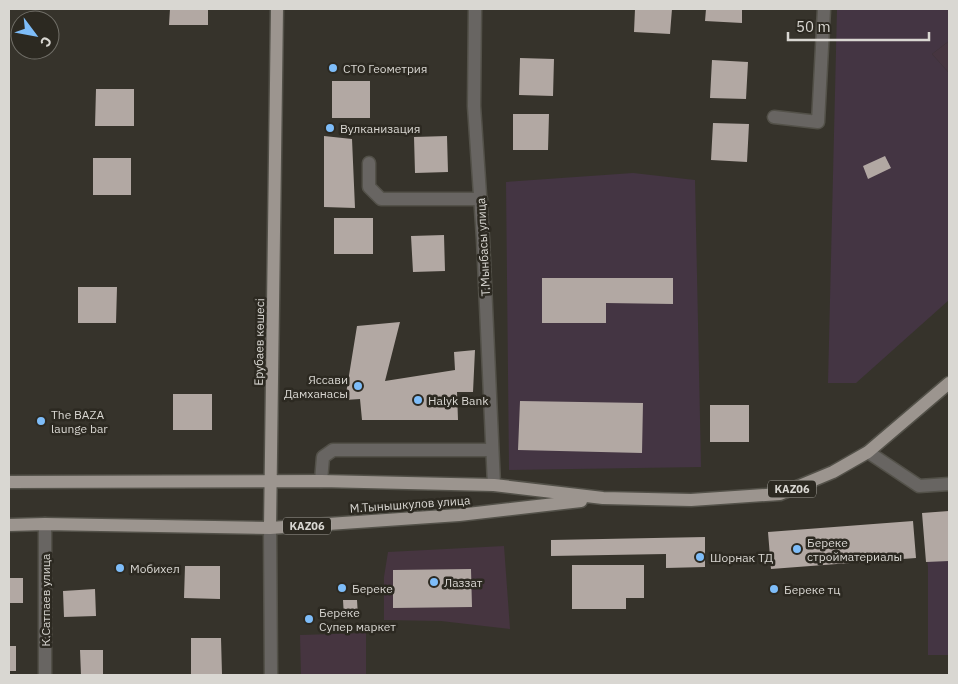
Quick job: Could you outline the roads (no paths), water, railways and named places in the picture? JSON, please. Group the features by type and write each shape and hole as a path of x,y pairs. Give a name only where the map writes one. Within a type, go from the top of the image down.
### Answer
{"main road":[{"name":"Ерубаев көшесі","path":"270,528 277,9"},
{"name":"М.Тынышкулов улица","path":"9,482 321,481 494,485 603,498 691,500 780,494 833,472 868,452 949,383"},
{"name":"М.Тынышкулов улица","path":"9,525 270,528 459,515 603,498"}],"street":[{"name":"Т.Мынбасы улица","path":"475,9 474,106 481,199 494,485"},
{"path":"774,117 818,122 824,9"},
{"path":"369,163 369,187 381,199 481,199"},
{"path":"321,481 323,457 333,450 492,450"},
{"path":"868,452 919,486 949,484"},
{"name":"К.Сатпаев улица","path":"45,524 45,675"},
{"name":"Ерубаев көшесі","path":"270,528 271,675"}],"place":[{"name":"СТО Геометрия","path":"333,68"},
{"name":"Вулканизация","path":"330,128"},
{"name":"Яссави Дамханасы","path":"358,386"},
{"name":"Halyk Bank","path":"418,400"},
{"name":"The BAZA launge bar","path":"41,421"},
{"name":"Береке стройматериалы","path":"797,549"},
{"name":"Шорнак ТД","path":"700,557"},
{"name":"Мобихел","path":"120,568"},
{"name":"Лаззат","path":"434,582"},
{"name":"Береке","path":"342,588"},
{"name":"Береке тц","path":"774,589"},
{"name":"Береке Супер маркет","path":"309,619"}]}
